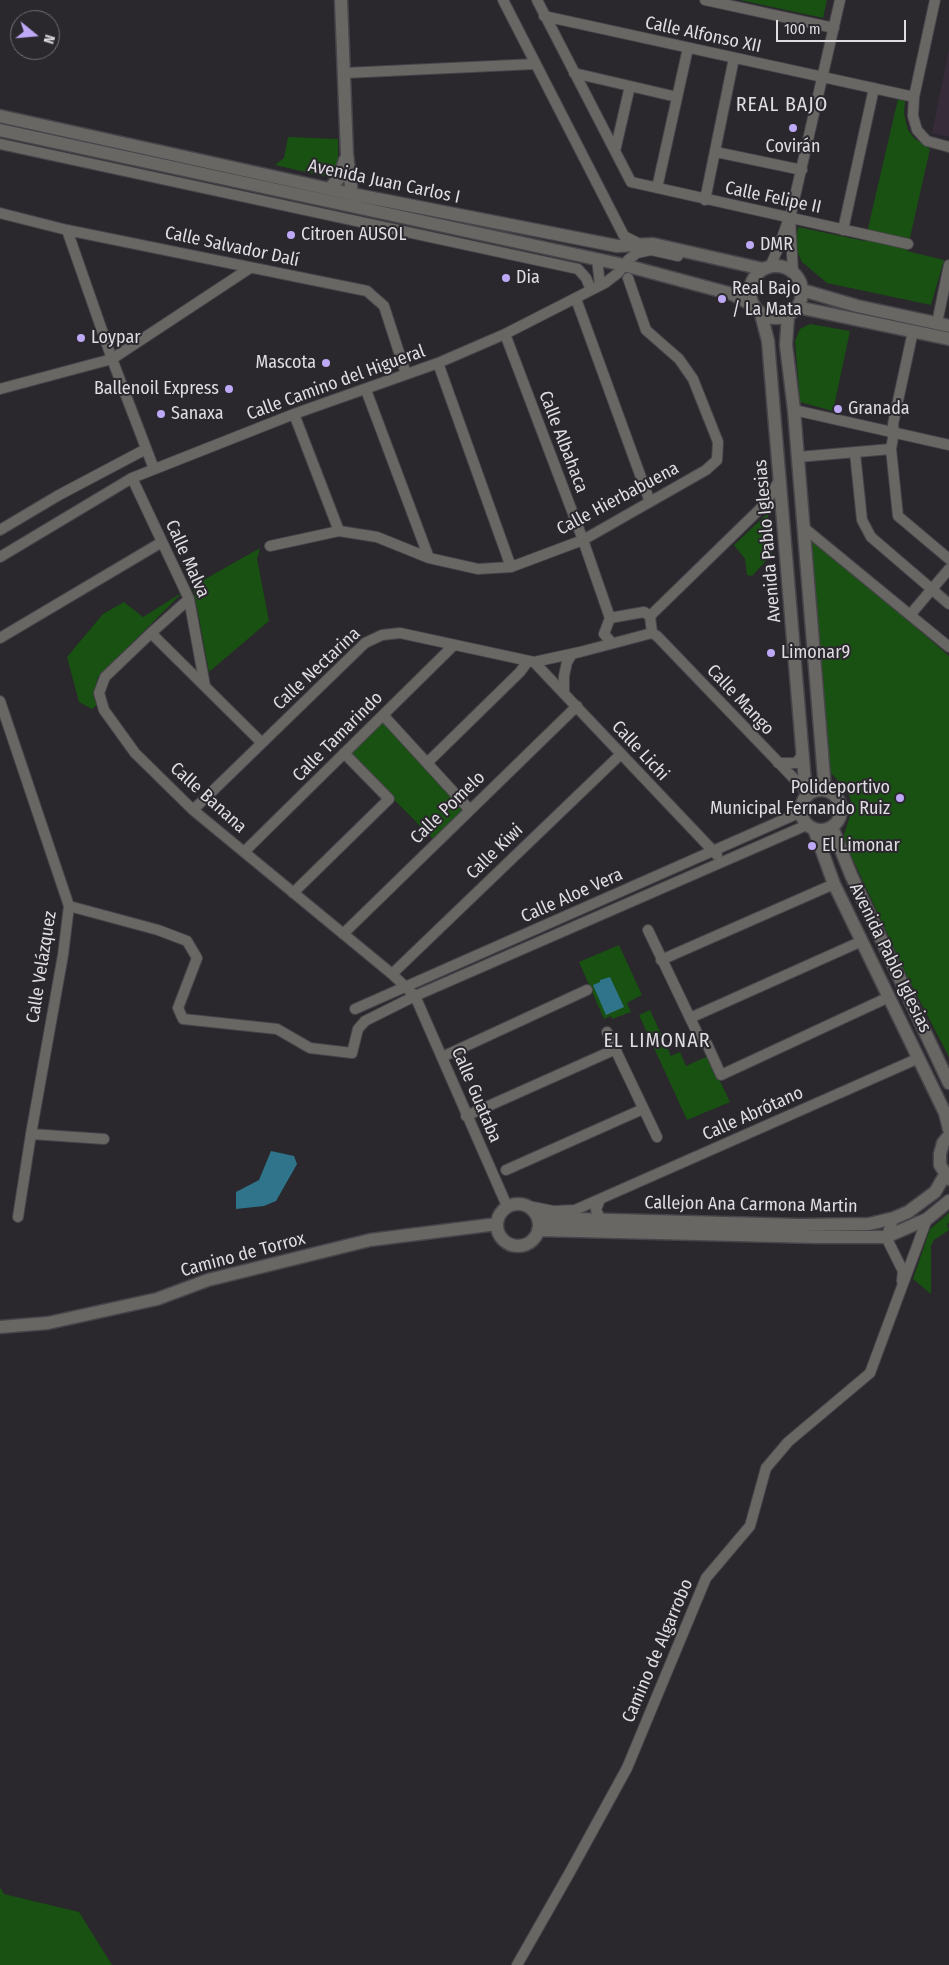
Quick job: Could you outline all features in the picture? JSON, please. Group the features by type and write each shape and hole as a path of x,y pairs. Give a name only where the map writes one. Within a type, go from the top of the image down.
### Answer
{"street":[{"path":"340,0 345,73 347,155 352,194"},
{"path":"503,0 624,236 640,244"},
{"path":"537,0 615,151"},
{"path":"705,0 834,28"},
{"path":"767,268 780,246 790,218 840,0"},
{"path":"935,0 914,96 913,116 918,130 927,140 949,147"},
{"name":"Calle Alfonso XII","path":"544,16 914,96"},
{"path":"657,188 688,48"},
{"path":"705,200 734,58"},
{"path":"345,73 535,64"},
{"path":"574,73 677,97"},
{"path":"615,151 630,86"},
{"path":"843,230 874,88"},
{"name":"Avenida Juan Carlos I","path":"0,116 352,194 617,246 653,244 693,254 767,268"},
{"name":"Avenida Juan Carlos I","path":"0,130 624,265 732,294 757,310"},
{"path":"0,144 578,269 586,278 598,286"},
{"name":"Calle Felipe II","path":"615,151 631,182 908,244"},
{"path":"716,152 802,170"},
{"path":"330,188 339,178 347,155"},
{"name":"Calle Salvador Dalí","path":"0,213 67,230 367,291 384,306 406,374"},
{"path":"790,218 793,272"},
{"path":"67,230 154,470"},
{"name":"Calle Camino del Higueral","path":"0,557 132,478 294,414 438,363 505,334 598,286 618,273 637,253 651,250 681,256 693,254"},
{"path":"597,259 598,286"},
{"path":"793,311 801,300 802,290 801,283 793,272 781,266 767,268 757,274 750,288 750,297 757,310 775,318 793,311 949,339"},
{"path":"0,389 112,358 250,268"},
{"path":"802,290 831,299 943,324 949,268"},
{"name":"Calle Camino del Higueral","path":"598,286 628,278 640,269"},
{"name":"Calle Hierbabuena","path":"270,546 339,531 377,537 429,558 478,569 511,567 584,540 706,470 717,460 718,442 694,379 679,358 646,330 628,278"},
{"path":"576,299 650,502"},
{"name":"Avenida Pablo Iglesias","path":"757,310 768,341 806,792"},
{"name":"Avenida Pablo Iglesias","path":"793,311 786,344 794,410 824,790"},
{"path":"912,331 893,424 892,450 898,516 949,558"},
{"name":"Calle Albahaca","path":"505,334 584,540 610,618"},
{"path":"438,363 511,567"},
{"path":"366,390 429,558"},
{"path":"794,410 949,444"},
{"path":"294,414 339,531"},
{"path":"0,530 59,495 146,449"},
{"path":"798,458 892,450"},
{"path":"855,453 862,520 870,537 949,604"},
{"name":"Calle Malva","path":"132,478 189,599 205,686"},
{"path":"650,616 765,504 780,479"},
{"path":"765,504 774,504 783,509"},
{"path":"803,527 949,647"},
{"path":"0,638 162,542"},
{"path":"910,615 949,569"},
{"name":"Calle Banana","path":"189,599 105,677 99,693 104,710 136,752 193,810 392,974 415,996"},
{"path":"612,644 604,634 610,618 644,612 650,616 652,633"},
{"path":"151,633 262,743"},
{"name":"Calle Nectarina","path":"193,810 365,643 382,635 400,633 531,662 572,654 652,633"},
{"name":"Calle Mango","path":"652,633 657,636 806,792"},
{"name":"Calle Tamarindo","path":"244,852 454,645"},
{"path":"564,694 564,676 567,662 572,654"},
{"path":"427,763 531,662"},
{"name":"Calle Lichi","path":"531,662 576,706 713,852 724,860"},
{"name":"Calle Velázquez","path":"0,701 69,906 63,955 18,1217"},
{"name":"Calle Pomelo","path":"343,934 576,706"},
{"path":"383,715 470,810"},
{"path":"294,893 389,799 344,753"},
{"name":"Calle Kiwi","path":"392,974 621,754"},
{"path":"778,763 796,763 802,754"},
{"path":"824,790 838,798 841,814 838,821 832,827 823,830 811,827 803,819 801,812 806,792 824,790"},
{"name":"Calle Aloe Vera","path":"355,1009 801,812"},
{"name":"Avenida Pablo Iglesias","path":"811,827 834,884 945,1113 949,1129"},
{"name":"Calle Aloe Vera","path":"69,906 158,930 187,942 197,958 178,1008 184,1019 277,1029 310,1048 352,1053 358,1029 365,1021 415,996 724,860 811,827"},
{"name":"Avenida Pablo Iglesias","path":"832,827 851,875 949,1083"},
{"path":"661,960 834,884"},
{"path":"648,930 702,1043 707,1044 721,1075 889,997"},
{"path":"690,1018 862,941"},
{"path":"442,1057 587,990"},
{"name":"Calle Guataba","path":"415,996 507,1206"},
{"path":"607,1032 657,1137"},
{"path":"466,1116 616,1049"},
{"name":"Calle Abrótano","path":"528,1206 553,1211 575,1210 919,1058"},
{"path":"506,1170 643,1109"},
{"path":"31,1134 104,1139"},
{"path":"947,1177 940,1165 940,1154 943,1143 949,1136"},
{"name":"Callejon Ana Carmona Martin","path":"538,1224 600,1220 799,1225 869,1224 894,1218 908,1212 935,1192 947,1177"},
{"path":"600,1199 596,1210 600,1220"},
{"name":"Callejon Ana Carmona Martin","path":"538,1224 816,1237 886,1236 927,1219 949,1201"},
{"path":"518,1203 528,1206 534,1211 538,1224 534,1238 527,1244 519,1246 510,1244 501,1238 497,1224 498,1217 507,1206 518,1203"},
{"path":"886,1236 894,1218"},
{"name":"Camino de Algarrobo","path":"517,1965 627,1768 706,1578 750,1526 766,1468 788,1442 870,1373 927,1219"},
{"name":"Camino de Torrox","path":"0,1327 48,1323 157,1299 208,1280 370,1240 497,1224"},
{"name":"Camino de Algarrobo","path":"886,1236 903,1271 898,1298"}],"shaded area":[{"path":"949,49 949,137 932,133"}],"green space":[{"path":"740,0 827,0 823,18"},
{"path":"898,99 905,101 904,114 908,130 914,138 930,149 907,251 944,260 931,305 827,283 802,262 795,247 798,227 865,241"},
{"path":"288,137 338,139 338,161 331,173 323,176 275,165 284,158"},
{"path":"810,324 850,331 833,411 800,402 795,341 800,329"},
{"path":"768,513 772,554 752,576 747,575 745,559 734,545"},
{"name":"Polideportivo Municipal Fernando Ruiz","path":"810,536 949,656 949,1057 908,978 843,838 853,806 847,790 830,772"},
{"path":"260,548 257,559 269,621 209,672 193,586"},
{"path":"183,592 98,677 93,695 97,705 92,709 79,702 67,657 103,614 124,602 143,617"},
{"path":"383,719 466,809 435,841 348,753"},
{"path":"619,945 642,995 627,1003 631,1012 612,1019 611,1016 604,1019 579,962"},
{"path":"650,1010 671,1056 680,1052 686,1066 708,1056 730,1102 687,1120 639,1015"},
{"path":"949,1213 949,1223 947,1224 949,1230 934,1240 931,1246 931,1294 913,1279 930,1229"},
{"path":"0,1887 4,1894 79,1912 112,1965 0,1965"}],"water":[{"path":"610,977 624,1007 606,1015 593,985 600,982 600,980"},
{"path":"271,1151 294,1156 297,1164 276,1201 264,1206 236,1209 236,1192 259,1180"}],"place":[{"name":"Covirán","path":"793,128"},
{"name":"Citroen AUSOL","path":"291,235"},
{"name":"DMR","path":"750,245"},
{"name":"Dia","path":"506,278"},
{"name":"Real Bajo / La Mata","path":"722,299"},
{"name":"Loypar","path":"81,338"},
{"name":"Mascota","path":"326,363"},
{"name":"Ballenoil Express","path":"229,389"},
{"name":"Granada","path":"838,409"},
{"name":"Sanaxa","path":"161,414"},
{"name":"Limonar9","path":"771,653"},
{"name":"Polideportivo Municipal Fernando Ruiz","path":"900,798"},
{"name":"El Limonar","path":"812,846"}],"district":[{"name":"REAL BAJO","path":"782,105"},
{"name":"EL LIMONAR","path":"657,1041"}]}
